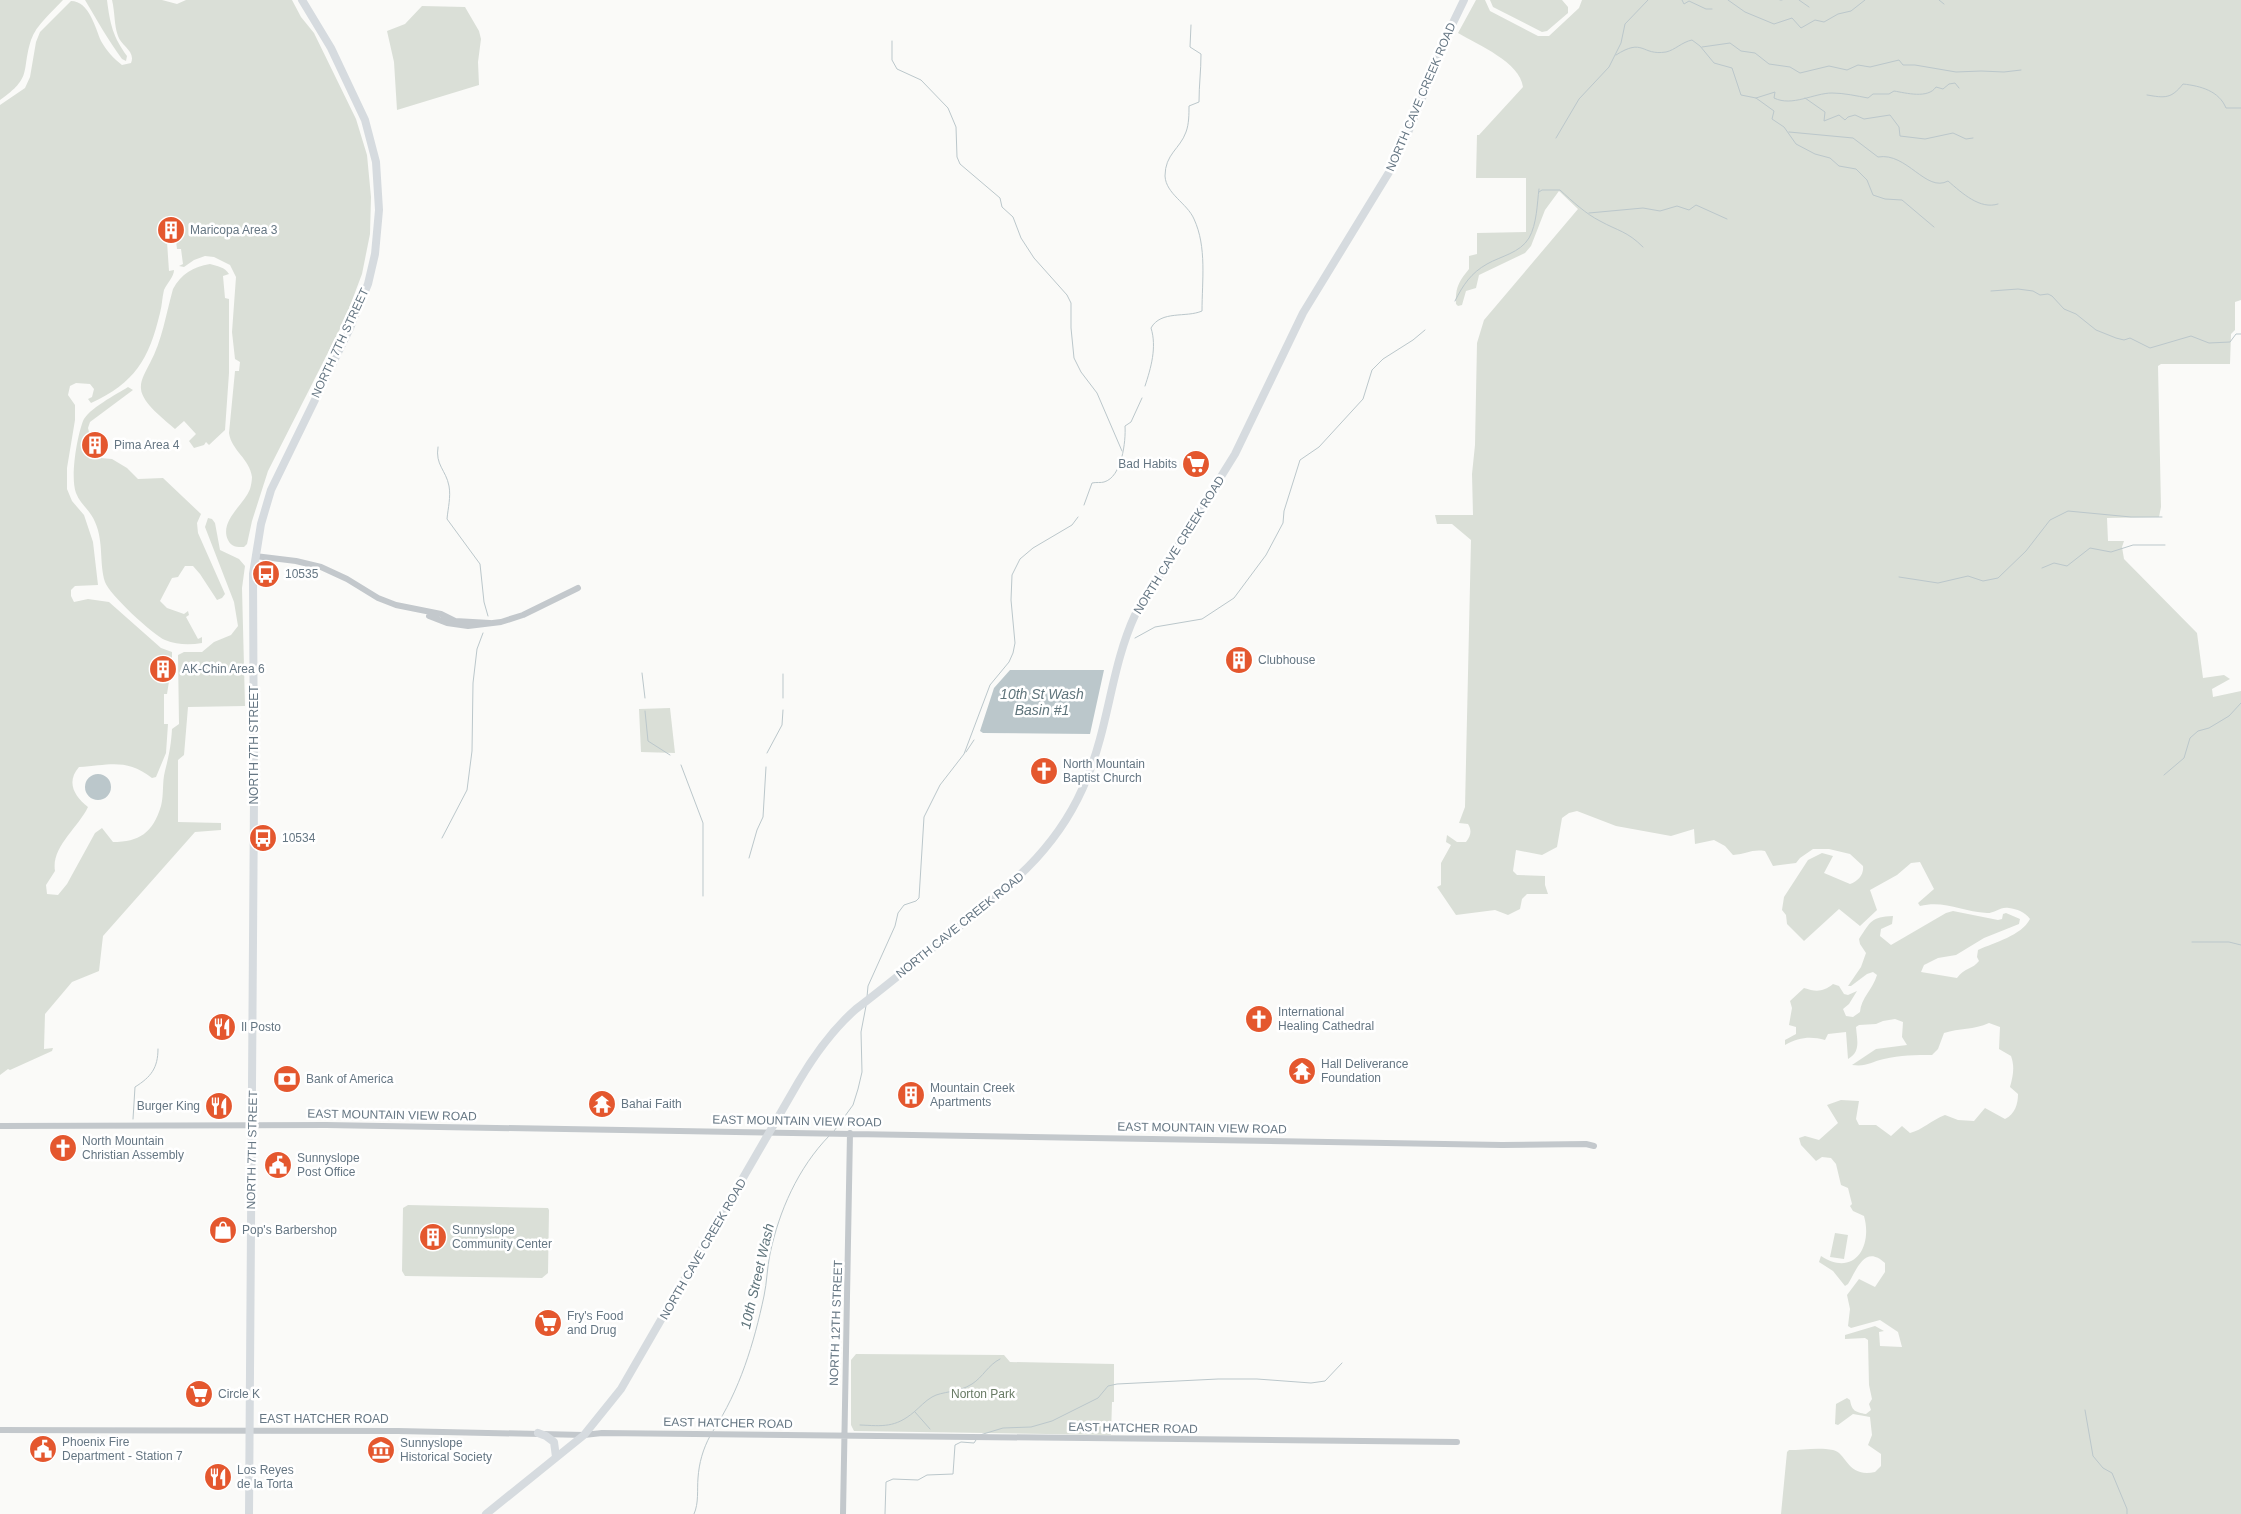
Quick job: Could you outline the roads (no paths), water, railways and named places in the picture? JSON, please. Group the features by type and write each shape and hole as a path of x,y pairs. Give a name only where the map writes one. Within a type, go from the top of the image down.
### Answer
{"main road":[{"name":"NORTH 7TH STREET","path":"249,1514 254,798 252,597 255,556 264,509 271,490 355,317 370,276 377,238 379,192 371,138 357,101 313,15 302,0"},
{"name":"NORTH 7TH STREET","path":"309,0 313,15"},
{"name":"NORTH CAVE CREEK ROAD","path":"486,1514 584,1435 621,1389 814,1057 834,1030 874,994 1019,878 1052,839 1074,805 1097,752 1119,657 1125,636 1135,615 1235,454 1303,313 1391,169 1408,135 1450,28 1464,0"},
{"path":"538,1433 554,1442 556,1458"}],"street":[{"path":"255,556 296,561 321,567 347,579 378,598 447,623 462,626 490,623 523,615 576,589"},
{"name":"EAST MOUNTAIN VIEW ROAD","path":"0,1126 252,1124 1502,1145 1586,1144 1594,1146"},
{"name":"NORTH 12TH STREET","path":"843,1514 850,1133"},
{"name":"EAST HATCHER ROAD","path":"0,1430 249,1430 584,1435 602,1433 1457,1442"}],"water":[{"name":"10th St Wash Basin #1","path":"1010,670 1104,670 1090,734 983,733 980,731 994,688"},
{"path":"98,774 107,778 111,787 107,796 98,800 89,796 85,787 89,778"}],"waterway":[{"path":"1556,138 1579,99 1609,67 1621,43 1625,24 1648,0"},
{"path":"1682,0 1684,4 1689,1 1706,9 1712,9"},
{"path":"1728,0 1745,12 1774,24 1792,18 1801,28 1815,20 1824,22 1838,14 1851,11 1865,0"},
{"path":"1799,0 1809,7"},
{"path":"1939,0 1944,4"},
{"path":"1145,386 1153,350 1151,328 1155,322 1167,317 1202,311 1203,264 1198,230 1191,213 1169,188 1165,176 1167,162 1186,132 1189,106 1199,102 1201,54 1190,47 1191,25"},
{"path":"1616,55 1625,50 1638,47 1652,52 1666,52 1692,40 1700,46 1714,63 1732,68 1741,95 1756,98 1774,111 1772,119 1784,127 1796,144 1815,154 1830,158 1839,166 1856,169 1867,180 1873,195 1885,199 1902,200 1934,227"},
{"path":"892,41 892,60 897,69 921,80 948,108 956,127 957,157 960,164 1000,198 1002,207 1013,217 1021,238 1034,258 1067,295 1071,303 1074,358 1081,372 1097,393 1122,451"},
{"path":"1702,47 1730,43 1741,51 1755,53 1769,64 1790,67 1800,73 1829,66 1847,70 1858,65 1870,67 1899,60 1903,65 1915,65 1956,72 2021,70"},
{"path":"1756,98 1775,92 1774,98 1788,101 1832,93 1868,98 1873,94 1889,94 1894,91 1910,94 1928,93 1936,87 1943,89 1949,84 1955,83 1959,88"},
{"path":"2147,95 2159,97 2171,95 2183,84 2209,90 2219,97 2226,108 2241,108"},
{"path":"1805,98 1825,112 1824,121 1839,115 1845,120 1855,115 1864,119 1890,115 1899,127 1900,136 1925,139 1953,133 1966,139 1973,138"},
{"path":"1789,132 1853,138 1878,157 1898,160 1932,182 1948,181 1978,203 1985,205 1998,204"},
{"path":"1455,301 1464,285 1476,271 1515,251 1529,238 1534,227 1539,189"},
{"path":"1539,192 1542,190 1560,190 1590,215 1627,234 1643,247"},
{"path":"1589,213 1643,208 1660,211 1677,206 1689,210 1696,205 1727,219"},
{"path":"1991,291 2018,289 2033,291 2040,295 2048,294 2064,309 2076,314 2096,330 2124,340 2130,338 2150,348 2191,336 2209,343 2230,342 2236,334 2241,334"},
{"path":"1135,638 1155,627 1202,619 1234,598 1266,555 1283,523 1284,511 1300,460 1319,447 1363,399 1372,370 1383,359 1425,330"},
{"name":"10th Street Wash","path":"1084,505 1092,483 1104,482 1110,479 1119,466 1124,449 1125,426 1131,422 1142,398"},
{"path":"438,447 439,463 448,480 450,490 447,519 480,564 484,602 488,616"},
{"path":"1899,577 1938,583 1968,576 1983,581 1998,578 2026,551 2050,520 2068,511 2131,517 2162,517"},
{"name":"10th Street Wash","path":"867,997 868,986 895,926 898,913 904,905 919,898 924,817 940,785 964,754 990,685 1009,662 1013,653 1015,643 1011,600 1012,575 1020,559 1033,548 1072,525 1078,517"},
{"path":"2042,568 2054,563 2067,566 2090,548 2111,552 2133,545 2165,545"},
{"path":"442,838 467,790 472,751 473,683 477,649 483,633"},
{"path":"642,673 645,698"},
{"path":"783,674 783,698"},
{"path":"2164,775 2184,758 2190,738 2198,731 2209,728 2229,716 2241,703"},
{"path":"767,753 782,725 783,710"},
{"path":"645,711 648,741 670,755"},
{"name":"10th Street Wash","path":"966,752 974,740"},
{"path":"681,765 703,823 703,896"},
{"path":"749,858 763,817 766,767"},
{"path":"2192,942 2229,942 2241,945"},
{"name":"10th Street Wash","path":"834,1131 853,1105 858,1089 862,1072 861,1032 866,1006"},
{"path":"133,1119 135,1087 145,1080 155,1067 158,1049"},
{"name":"10th Street Wash","path":"713,1431 731,1399 751,1349 764,1296 770,1254 784,1206 799,1176 818,1148 829,1136"},
{"path":"860,1425 882,1426 901,1421 932,1397 972,1384 992,1364 1000,1359"},
{"path":"980,1435 1003,1428 1031,1427 1052,1421 1098,1398 1108,1386 1117,1384 1218,1379 1257,1379 1311,1383 1325,1381 1342,1363"},
{"path":"2085,1410 2093,1456 2103,1468 2112,1473 2127,1509 2127,1514"},
{"path":"915,1412 930,1429"},
{"name":"10th Street Wash","path":"694,1514 696,1510 700,1462 710,1436"},
{"path":"885,1514 886,1482 893,1479 918,1480 927,1475 953,1474 955,1445 961,1442 974,1443 976,1440"}],"place":[{"name":"Maricopa Area 3","path":"171,230"},
{"name":"Pima Area 4","path":"95,445"},
{"name":"Bad Habits","path":"1196,464"},
{"name":"10535","path":"266,574"},
{"name":"Clubhouse","path":"1239,660"},
{"name":"AK-Chin Area 6","path":"163,669"},
{"name":"North Mountain Baptist Church","path":"1044,771"},
{"name":"10534","path":"263,838"},
{"name":"International Healing Cathedral","path":"1259,1019"},
{"name":"Il Posto","path":"222,1027"},
{"name":"Hall Deliverance Foundation","path":"1302,1071"},
{"name":"Bank of America","path":"287,1079"},
{"name":"Mountain Creek Apartments","path":"911,1095"},
{"name":"Bahai Faith","path":"602,1104"},
{"name":"Burger King","path":"219,1106"},
{"name":"North Mountain Christian Assembly","path":"63,1148"},
{"name":"Sunnyslope Post Office","path":"278,1165"},
{"name":"Pop's Barbershop","path":"223,1230"},
{"name":"Sunnyslope Community Center","path":"433,1237"},
{"name":"Fry's Food and Drug","path":"548,1323"},
{"name":"Circle K","path":"199,1394"},
{"name":"Phoenix Fire Department - Station 7","path":"43,1449"},
{"name":"Sunnyslope Historical Society","path":"381,1450"},
{"name":"Los Reyes de la Torta","path":"218,1477"}],"park label":[{"name":"Norton Park","path":"983,1394"}]}
